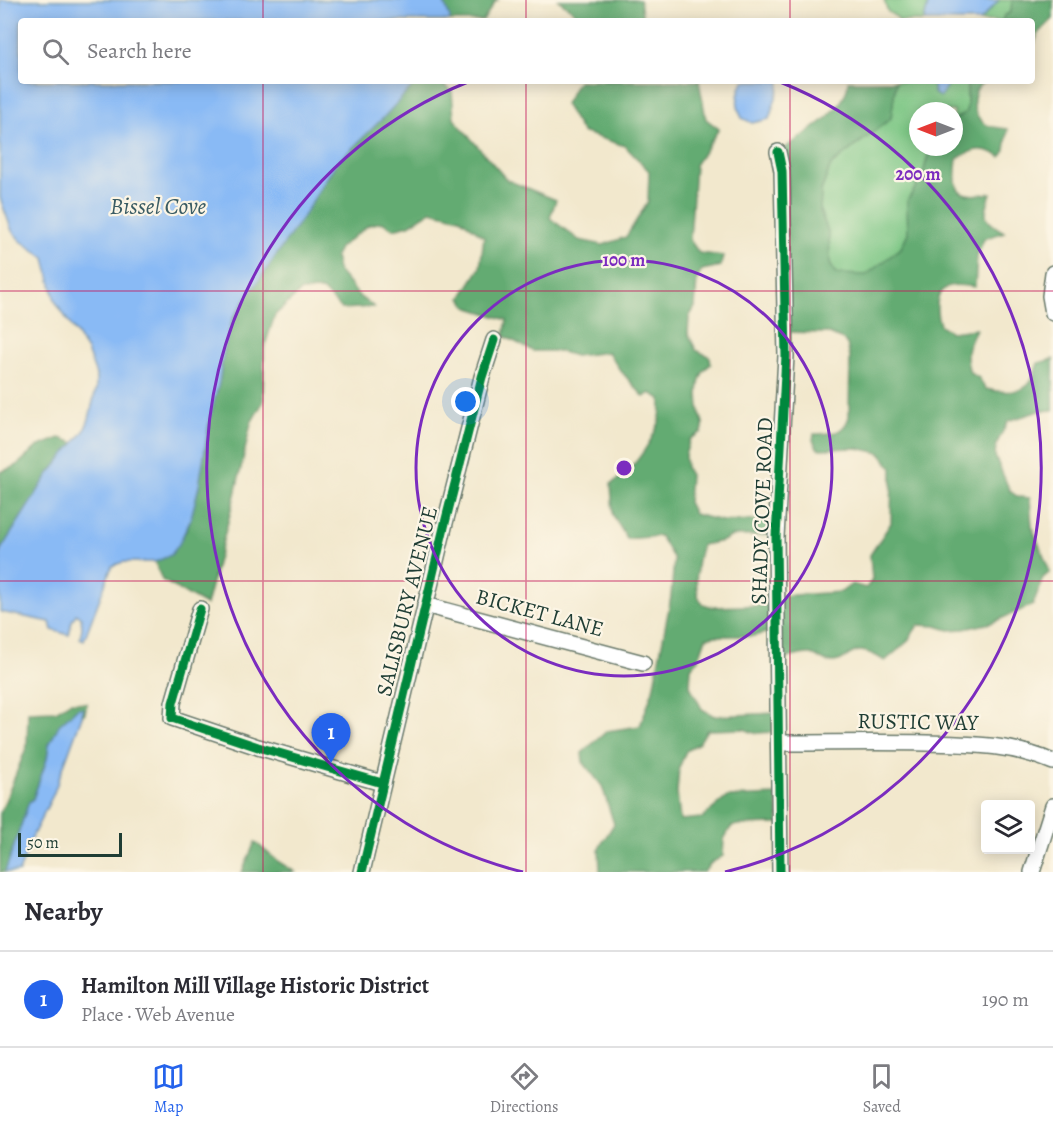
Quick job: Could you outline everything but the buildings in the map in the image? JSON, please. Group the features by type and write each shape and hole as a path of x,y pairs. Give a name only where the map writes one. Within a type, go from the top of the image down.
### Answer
{"street":[{"name":"SHADY COVE ROAD","path":"778,152 782,171 786,356 776,537 780,872"},
{"path":"1053,273 1050,296 1053,314"},
{"name":"SALISBURY AVENUE","path":"362,872 425,605 482,377 494,340"},
{"name":"BICKET LANE","path":"425,605 643,663"},
{"path":"200,609 173,703 172,718 258,747 382,783"},
{"name":"RUSTIC WAY","path":"780,743 974,744 1009,747 1053,762"},
{"path":"1032,872 1053,806"}],"green space":[{"path":"443,0 498,0 485,18 449,18"},
{"path":"558,0 640,0 643,18 578,18 571,9"},
{"path":"884,0 929,0 925,18 898,18 888,12"},
{"path":"999,0 1012,0 1011,12 1003,18 983,18"},
{"path":"1012,0 1053,0 1053,19 1038,34 1035,42 1035,18 1003,18 1011,12"},
{"path":"414,84 443,84 452,91 454,119 507,180 556,200 550,218 579,240 603,245 626,237 648,202 649,171 625,146 582,132 565,104 576,84 700,84 706,119 719,129 695,165 690,240 699,253 723,256 721,266 702,270 697,279 695,307 689,317 688,333 696,350 710,357 711,364 700,379 698,393 703,424 702,432 690,439 685,455 686,468 690,475 688,502 694,514 722,521 775,520 774,535 732,536 723,541 702,545 697,566 698,592 703,604 713,607 773,605 777,596 841,592 852,584 866,588 872,580 870,555 891,523 892,468 880,453 857,448 818,449 813,440 814,434 840,430 849,417 850,357 847,344 827,333 784,332 776,154 821,123 840,103 847,84 896,84 891,118 831,165 821,191 820,211 829,234 830,264 836,274 866,275 901,248 908,233 907,201 922,178 928,156 962,156 957,159 956,179 960,191 971,195 991,193 986,216 991,224 1004,232 984,239 977,256 975,287 948,286 941,291 937,311 940,325 951,332 976,329 969,346 967,360 970,373 979,378 986,389 1004,391 1022,389 1031,381 1038,363 1053,359 1053,410 1039,411 1008,421 996,445 995,456 1010,491 1018,497 1030,498 1032,527 1050,572 1043,578 1033,605 991,623 964,629 949,630 936,626 918,625 907,642 885,661 864,651 857,651 836,662 828,662 811,654 778,660 775,631 753,636 706,638 699,658 691,668 690,686 702,709 714,716 776,713 777,732 754,733 744,729 707,730 699,743 686,751 679,768 677,792 680,820 702,818 727,797 777,795 779,824 731,827 724,839 723,856 711,863 704,872 600,872 599,848 614,824 602,786 583,762 582,753 607,731 640,726 653,690 671,597 674,559 660,536 627,539 613,515 611,484 633,465 650,440 659,423 661,399 650,393 644,397 620,370 608,352 575,356 559,351 533,351 504,336 507,320 467,307 461,298 480,268 484,237 460,218 431,211 409,225 393,229 382,222 369,225 339,248 335,256 338,271 360,297 374,307 342,309 322,290 301,291 275,315 264,348 263,402 251,423 206,605 162,580 155,562 171,555 191,518 224,349 233,318 335,165"},
{"path":"896,84 932,84 934,93 940,97 948,84 968,84 966,112 963,114 963,102 909,102 909,156 928,156 922,178 907,201 908,233 901,248 866,276 836,274 830,264 829,234 820,211 821,191 831,165 891,118"},
{"path":"968,84 981,84 975,95 976,113 979,119 989,126 1008,129 1005,150 1001,157 984,150 969,152 963,156 963,114 966,112"},
{"path":"60,438 75,443 48,475 0,551 0,472 16,466 37,447"},
{"path":"70,702 87,703 85,713 82,716 83,708 49,744 47,759 33,799 29,802 5,872 0,872 0,814 27,746 28,712 56,711"},
{"path":"255,842 279,862 295,872 242,872"}],"water":[{"name":"Bissel Cove","path":"0,0 443,0 450,18 18,18 18,84 414,84 335,165 302,218 233,318 224,349 219,383 210,418 199,486 191,518 179,544 171,555 155,562 123,562 112,566 84,640 80,638 81,617 76,614 69,635 52,630 50,622 0,612 0,551 48,475 84,431 96,389 96,375 87,350 55,301 45,258 21,241 12,231 0,198"},
{"path":"929,0 999,0 983,18 925,18"},
{"path":"742,84 780,84 769,119 752,123 742,118 738,108"},
{"path":"932,84 948,84 940,97 934,93"},
{"path":"78,708 83,708 82,716 53,795 33,835 19,872 5,872 29,802 33,799 47,759 49,745 59,725"}],"cycle path":[{"path":"778,152 782,171 786,356 776,537 780,872"},
{"path":"362,872 445,523 482,377 494,340"},
{"path":"200,609 173,703 172,718 258,747 382,783"}],"place":[{"name":"Hamilton Mill Village Historic District","path":"331,763"}]}
